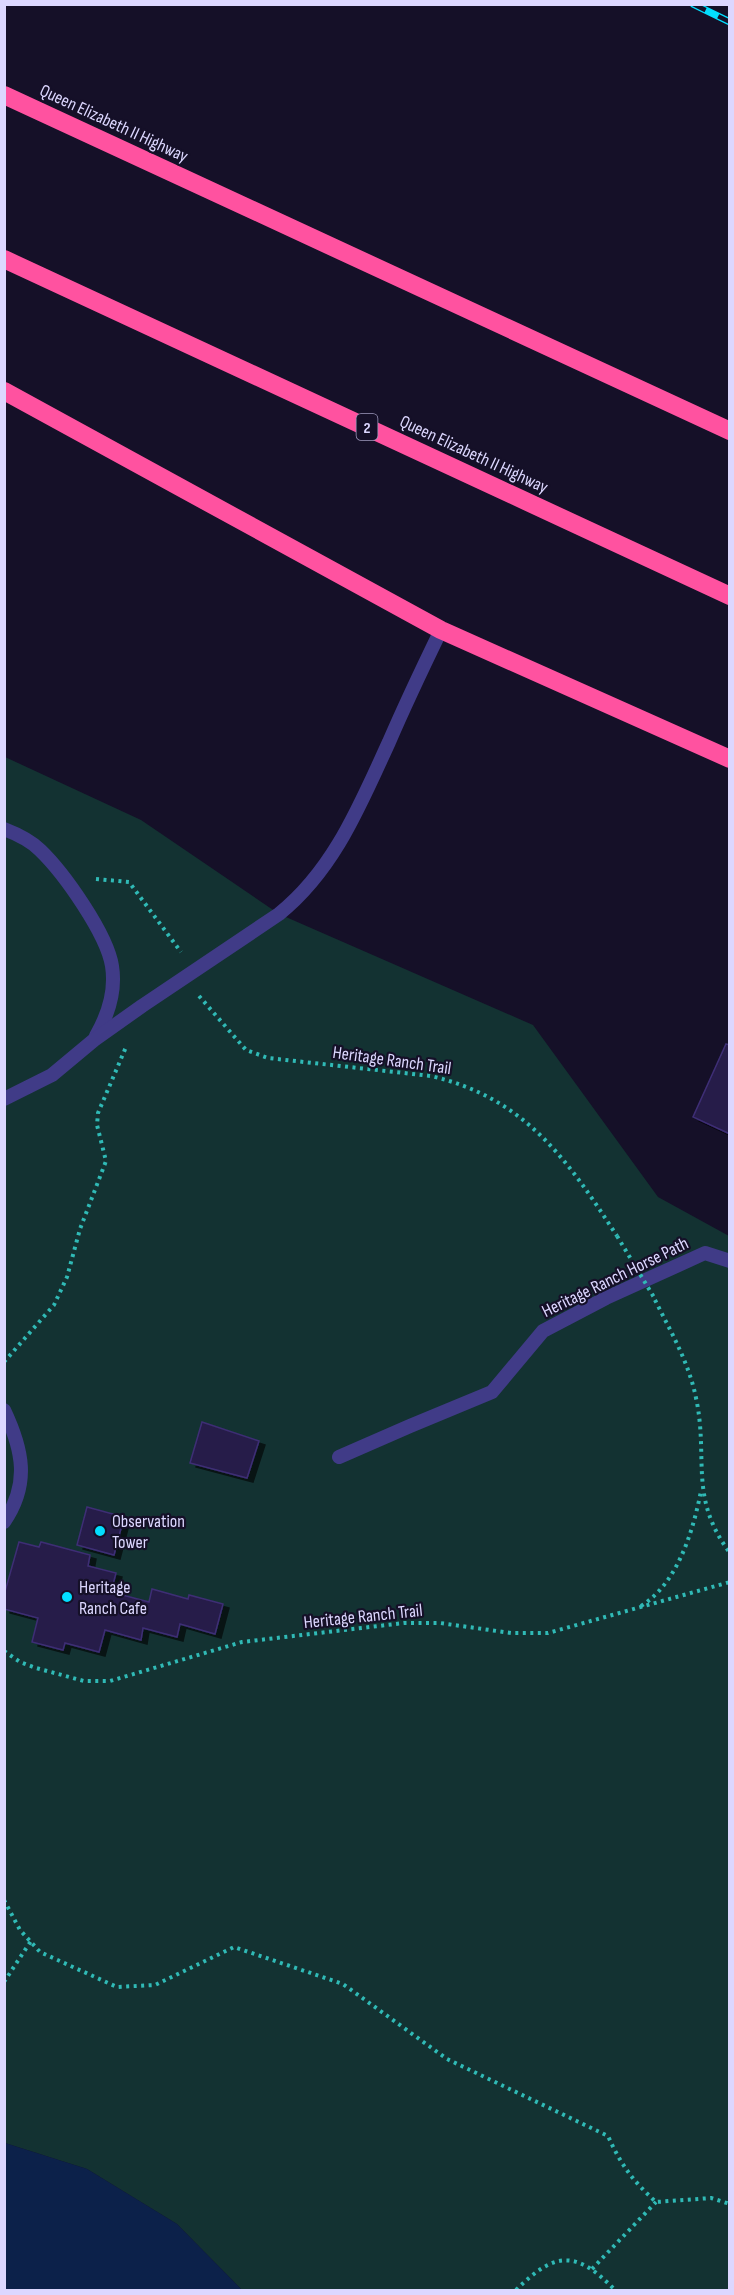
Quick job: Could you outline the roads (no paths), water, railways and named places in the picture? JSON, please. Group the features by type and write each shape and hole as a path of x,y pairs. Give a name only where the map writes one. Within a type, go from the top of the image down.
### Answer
{"highway":[{"name":"Queen Elizabeth II Highway","path":"4,95 729,431"},
{"name":"Queen Elizabeth II Highway","path":"4,259 729,596"},
{"path":"4,391 441,630 729,759"}],"lane":[{"path":"4,1099 52,1075 94,1040 142,1005 279,914 299,898 321,874 350,825 441,630"},
{"path":"4,829 30,842 40,850 63,877 102,937 109,952 112,968 112,996 108,1012 94,1040"},
{"name":"Heritage Ranch Horse Path","path":"339,1458 492,1392 543,1331 606,1298 705,1253 729,1261"},
{"path":"4,1410 19,1447 22,1467 17,1498 4,1522"}],"water":[{"path":"5,2143 87,2169 177,2224 242,2290 5,2290"}],"railway":[{"path":"693,4 730,22"}],"place":[{"name":"Observation Tower","path":"100,1531"},
{"name":"Heritage Ranch Cafe","path":"67,1597"}]}
